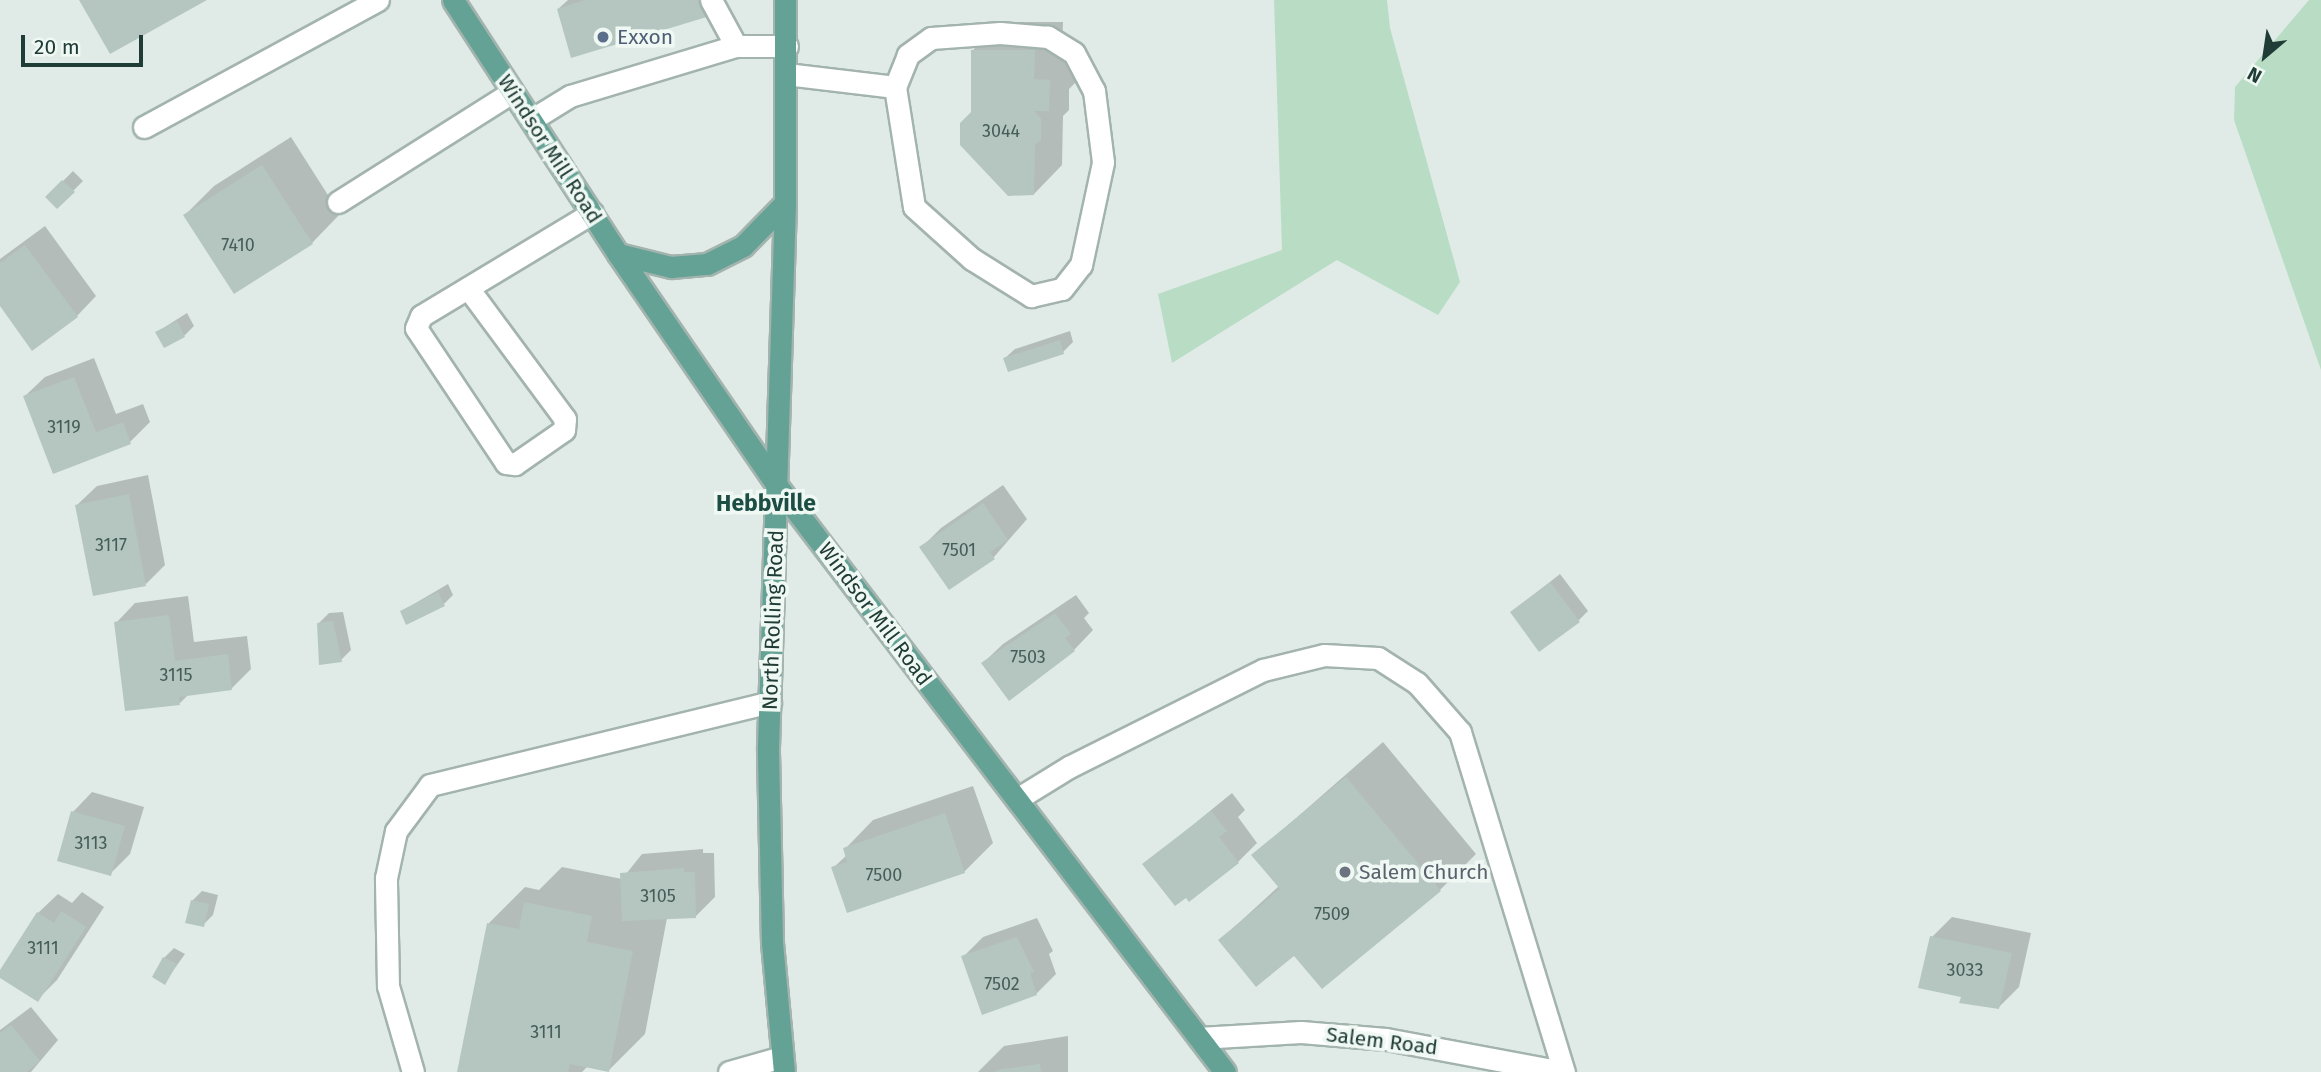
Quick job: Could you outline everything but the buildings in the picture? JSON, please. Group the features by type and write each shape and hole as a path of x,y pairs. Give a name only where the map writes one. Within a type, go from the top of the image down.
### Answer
{"main road":[{"name":"North Rolling Road","path":"783,1064 772,943 770,702 785,203 785,0"},
{"name":"Windsor Mill Road","path":"462,3 512,92 618,254 778,487 1225,1072"},
{"path":"618,254 671,267 708,264 743,246 785,203"}],"street":[{"path":"144,127 378,0"},
{"path":"711,0 736,46"},
{"path":"1000,33 1048,37 1074,53 1094,91 1103,162 1080,265 1062,289 1031,296 972,259 914,207 895,87 908,55 931,38 1000,33"},
{"path":"531,120 570,96 736,46 787,46"},
{"path":"786,74 895,87"},
{"path":"338,202 512,92"},
{"path":"468,288 565,419 564,430 515,464 506,463 416,328 421,316 592,213"},
{"path":"1017,799 1069,767 1264,670 1324,655 1378,658 1417,683 1460,732 1563,1072"},
{"path":"413,1072 388,986 386,878 396,831 430,785 770,702"},
{"name":"Salem Road","path":"1199,1038 1301,1032 1386,1038 1563,1072"},
{"path":"729,1072 783,1064"}],"green space":[{"path":"1274,0 1387,0 1390,28 1460,282 1438,315 1337,260 1172,363 1158,294 1282,250"},
{"path":"2309,0 2321,0 2321,370 2234,120 2235,87"}],"place":[{"name":"Exxon","path":"603,37"},
{"name":"Salem Church","path":"1345,872"}],"district":[{"name":"Hebbville","path":"766,503"}]}
